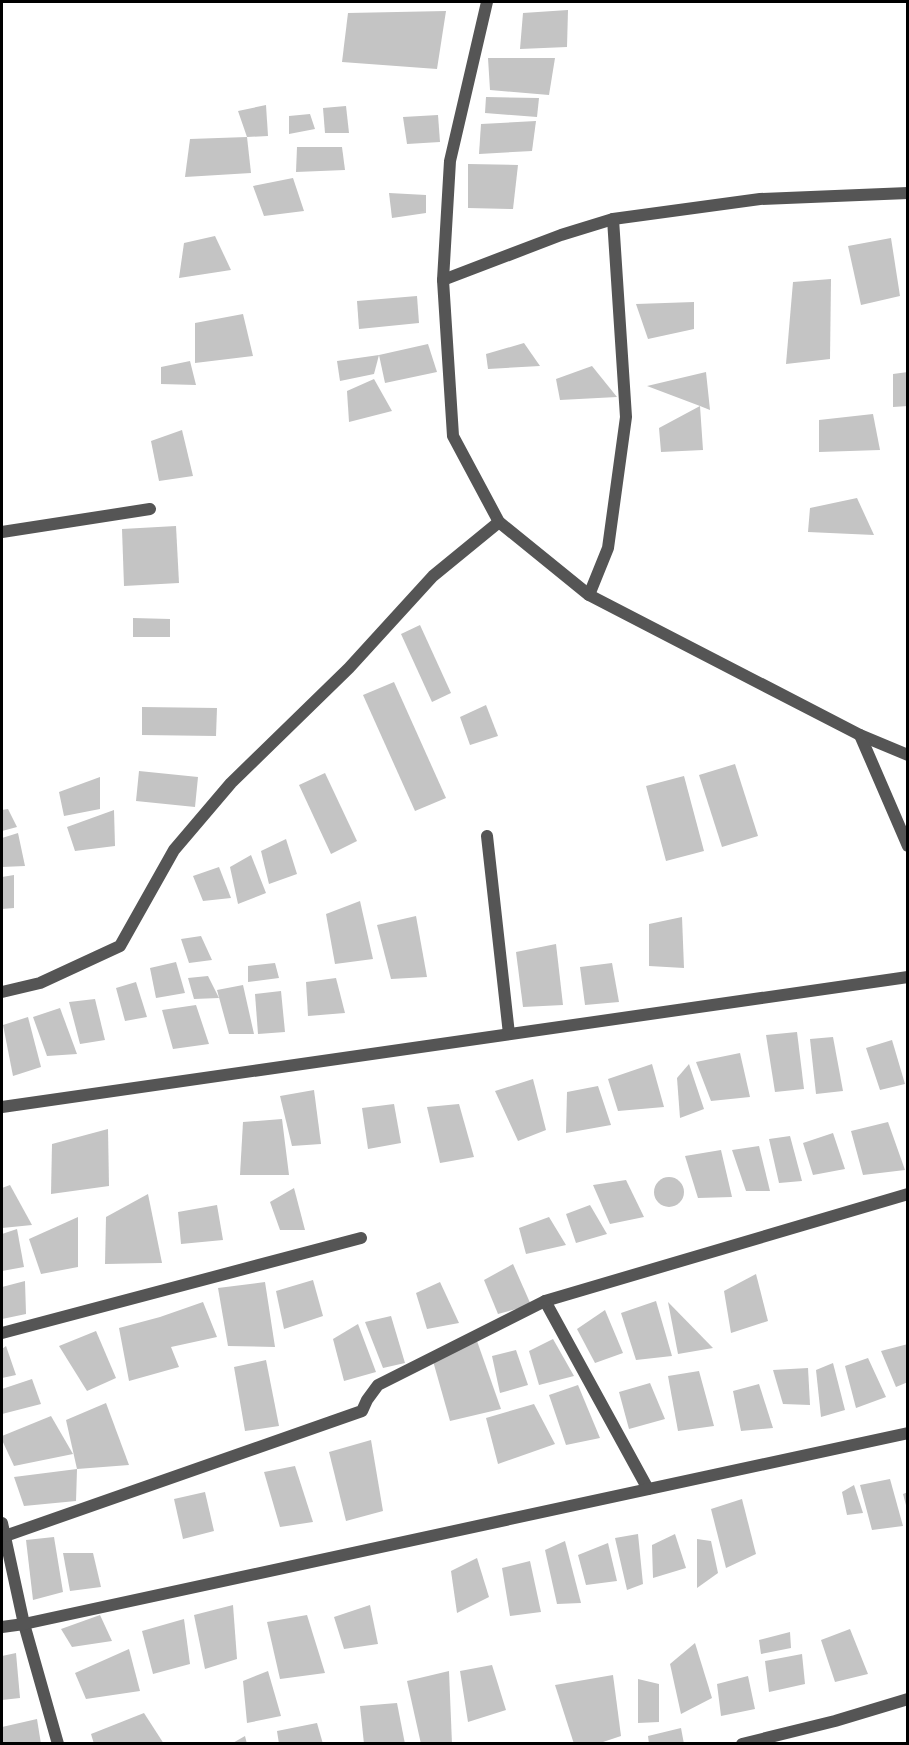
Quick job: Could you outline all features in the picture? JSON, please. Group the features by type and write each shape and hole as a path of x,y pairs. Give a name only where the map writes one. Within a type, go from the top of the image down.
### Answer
{"street":[{"path":"487,2 450,161 443,280 453,436 499,522 589,595 860,735 908,755"},
{"path":"443,280 561,235 613,219 760,199 908,193"},
{"path":"589,595 608,548 626,417 613,219"},
{"path":"2,532 150,509"},
{"path":"2,992 40,983 120,946 174,850 231,783 349,668 433,576 499,522"},
{"path":"860,735 908,846"},
{"path":"487,836 509,1034"},
{"path":"2,1107 908,977"},
{"path":"5,1536 362,1411 378,1385 545,1301 908,1194"},
{"path":"2,1334 361,1238"},
{"path":"545,1301 648,1489"},
{"path":"2,1627 908,1433"},
{"path":"2,1523 24,1624 58,1743"},
{"path":"742,1743 835,1721 908,1699"}],"building":[{"path":"568,10 567,47 520,49 523,13"},
{"path":"446,11 437,69 342,62 348,13"},
{"path":"488,58 555,58 549,95 490,90"},
{"path":"486,97 539,98 537,117 485,113"},
{"path":"266,105 268,136 247,137 238,111"},
{"path":"346,106 349,133 325,133 323,108"},
{"path":"310,114 315,129 289,134 289,116"},
{"path":"438,115 440,142 407,144 403,117"},
{"path":"536,121 532,151 479,154 481,124"},
{"path":"247,137 251,173 185,177 190,139"},
{"path":"297,147 342,147 345,170 296,172"},
{"path":"468,164 518,165 513,209 468,208"},
{"path":"293,178 304,211 264,216 253,186"},
{"path":"389,193 426,195 426,213 392,218"},
{"path":"215,236 231,270 179,278 184,243"},
{"path":"891,238 900,296 861,305 848,246"},
{"path":"831,279 830,359 786,364 793,282"},
{"path":"417,296 419,323 359,329 357,301"},
{"path":"694,302 694,329 648,339 636,304"},
{"path":"243,314 253,356 195,363 195,323"},
{"path":"524,343 540,366 488,369 486,354"},
{"path":"428,344 437,372 385,383 379,355"},
{"path":"379,355 374,374 340,381 337,361"},
{"path":"190,361 196,385 161,384 161,367"},
{"path":"592,366 617,397 560,400 556,379"},
{"path":"706,372 710,410 647,386"},
{"path":"908,372 908,406 893,407 893,374"},
{"path":"374,379 392,411 349,422 347,391"},
{"path":"700,406 703,450 661,452 659,428"},
{"path":"873,414 880,450 819,452 819,420"},
{"path":"182,430 193,476 159,481 151,441"},
{"path":"857,498 874,535 808,532 810,508"},
{"path":"176,526 179,583 124,586 122,529"},
{"path":"133,618 170,619 170,637 133,637"},
{"path":"420,625 451,693 432,702 401,634"},
{"path":"394,682 446,798 415,811 363,695"},
{"path":"486,705 498,736 470,745 460,717"},
{"path":"142,707 217,708 216,736 142,735"},
{"path":"735,764 758,836 722,847 699,775"},
{"path":"139,771 198,777 195,807 136,801"},
{"path":"325,773 357,841 331,854 299,785"},
{"path":"684,776 704,851 666,861 646,786"},
{"path":"100,777 100,809 64,816 59,792"},
{"path":"8,809 17,827 2,831 2,810"},
{"path":"114,810 115,846 75,851 67,827"},
{"path":"18,833 25,866 2,867 2,838"},
{"path":"286,839 297,874 269,884 261,851"},
{"path":"251,855 266,893 238,904 230,867"},
{"path":"219,867 231,898 203,901 193,876"},
{"path":"14,875 14,908 2,909 2,877"},
{"path":"360,901 373,959 335,964 326,914"},
{"path":"416,916 427,977 391,979 377,925"},
{"path":"682,917 684,968 649,966 649,924"},
{"path":"201,936 212,960 189,963 181,939"},
{"path":"556,944 563,1005 523,1007 516,952"},
{"path":"176,962 185,993 156,998 150,968"},
{"path":"275,963 279,978 248,982 248,966"},
{"path":"612,963 619,1002 585,1005 580,967"},
{"path":"208,976 219,998 194,999 188,978"},
{"path":"336,978 345,1013 308,1016 306,982"},
{"path":"136,982 147,1017 125,1021 116,988"},
{"path":"243,985 254,1034 229,1034 217,990"},
{"path":"281,991 285,1032 258,1034 255,994"},
{"path":"95,999 105,1040 80,1044 69,1002"},
{"path":"196,1005 209,1044 173,1049 162,1010"},
{"path":"60,1008 77,1054 47,1056 33,1017"},
{"path":"28,1017 41,1067 13,1076 3,1025"},
{"path":"797,1032 804,1089 775,1092 766,1035"},
{"path":"833,1037 843,1091 816,1094 810,1039"},
{"path":"892,1040 905,1084 880,1090 866,1048"},
{"path":"740,1053 750,1097 711,1101 696,1062"},
{"path":"652,1064 664,1107 618,1111 608,1079"},
{"path":"689,1064 704,1109 680,1118 677,1078"},
{"path":"533,1079 546,1130 518,1141 495,1091"},
{"path":"598,1086 611,1125 566,1133 567,1092"},
{"path":"314,1090 321,1144 292,1146 280,1096"},
{"path":"394,1104 401,1143 368,1149 362,1108"},
{"path":"459,1104 474,1157 440,1163 427,1107"},
{"path":"282,1119 289,1175 240,1175 243,1122"},
{"path":"888,1122 905,1170 863,1175 851,1131"},
{"path":"108,1129 109,1186 51,1194 52,1144"},
{"path":"833,1133 845,1169 813,1175 803,1143"},
{"path":"790,1136 802,1181 779,1183 769,1139"},
{"path":"759,1146 770,1191 746,1191 732,1150"},
{"path":"721,1150 732,1197 698,1198 685,1156"},
{"path":"669,1177 680,1181 684,1192 680,1203 669,1207 658,1203 654,1192 658,1181"},
{"path":"626,1180 644,1217 610,1224 593,1185"},
{"path":"10,1185 32,1225 2,1228 2,1188"},
{"path":"294,1188 305,1230 280,1230 270,1202"},
{"path":"148,1194 162,1263 105,1264 106,1217"},
{"path":"217,1205 223,1240 181,1244 178,1212"},
{"path":"590,1205 607,1234 576,1243 566,1214"},
{"path":"78,1217 78,1267 41,1274 29,1239"},
{"path":"549,1217 566,1245 526,1254 519,1228"},
{"path":"17,1229 24,1267 2,1271 2,1234"},
{"path":"513,1264 531,1305 498,1314 484,1280"},
{"path":"756,1274 768,1321 731,1333 724,1291"},
{"path":"313,1280 323,1316 284,1329 276,1291"},
{"path":"25,1281 26,1314 2,1319 2,1287"},
{"path":"265,1282 275,1347 228,1346 218,1288"},
{"path":"440,1282 459,1323 427,1329 416,1293"},
{"path":"656,1301 672,1356 636,1360 621,1313"},
{"path":"203,1302 217,1337 171,1347 179,1367 129,1381 119,1328"},
{"path":"668,1302 713,1348 678,1354"},
{"path":"605,1310 623,1353 595,1363 577,1329"},
{"path":"391,1316 405,1363 383,1368 365,1322"},
{"path":"358,1324 376,1372 344,1381 333,1339"},
{"path":"96,1331 116,1378 87,1391 59,1346"},
{"path":"553,1339 574,1376 539,1385 529,1351"},
{"path":"477,1341 501,1409 450,1421 433,1361"},
{"path":"908,1344 908,1382 896,1387 881,1351"},
{"path":"6,1346 16,1375 2,1378 2,1349"},
{"path":"516,1350 528,1385 500,1393 492,1356"},
{"path":"868,1358 886,1397 856,1408 845,1366"},
{"path":"266,1360 279,1426 245,1431 234,1367"},
{"path":"833,1363 845,1410 821,1417 816,1370"},
{"path":"808,1368 810,1405 783,1404 773,1370"},
{"path":"699,1371 714,1426 678,1431 668,1376"},
{"path":"32,1379 41,1404 2,1414 2,1389"},
{"path":"650,1383 665,1419 629,1429 619,1392"},
{"path":"759,1384 773,1428 741,1431 733,1391"},
{"path":"578,1385 600,1438 566,1445 549,1395"},
{"path":"106,1403 129,1465 77,1469 66,1420"},
{"path":"534,1404 555,1444 498,1464 486,1418"},
{"path":"51,1416 73,1454 14,1466 2,1436"},
{"path":"371,1440 383,1511 346,1521 329,1452"},
{"path":"295,1466 313,1522 280,1527 264,1472"},
{"path":"77,1469 76,1501 24,1506 14,1477"},
{"path":"890,1479 903,1526 872,1530 860,1485"},
{"path":"854,1485 863,1513 847,1515 842,1492"},
{"path":"205,1492 214,1531 183,1539 174,1499"},
{"path":"908,1492 908,1509 907,1509 903,1494"},
{"path":"742,1499 756,1554 726,1568 711,1509"},
{"path":"638,1534 643,1584 627,1590 615,1538"},
{"path":"675,1534 686,1568 653,1578 652,1545"},
{"path":"54,1537 63,1592 33,1600 26,1540"},
{"path":"697,1539 711,1541 718,1573 697,1588"},
{"path":"565,1541 581,1603 557,1604 545,1550"},
{"path":"608,1543 617,1581 586,1585 578,1555"},
{"path":"63,1553 93,1553 101,1587 70,1591"},
{"path":"477,1558 489,1597 457,1613 451,1571"},
{"path":"530,1561 541,1612 510,1616 502,1568"},
{"path":"233,1605 237,1659 205,1669 194,1615"},
{"path":"370,1605 378,1644 344,1649 334,1617"},
{"path":"100,1615 112,1641 72,1647 61,1629"},
{"path":"307,1615 325,1673 280,1679 267,1622"},
{"path":"184,1619 190,1664 153,1674 142,1631"},
{"path":"850,1629 868,1674 835,1682 821,1640"},
{"path":"790,1632 791,1648 761,1654 759,1640"},
{"path":"695,1643 712,1698 681,1714 670,1664"},
{"path":"129,1649 140,1691 86,1699 75,1673"},
{"path":"16,1653 20,1698 2,1700 2,1656"},
{"path":"802,1654 805,1684 769,1692 765,1661"},
{"path":"492,1665 506,1710 468,1722 460,1671"},
{"path":"268,1671 281,1716 247,1723 243,1681"},
{"path":"449,1671 452,1744 421,1744 407,1681"},
{"path":"613,1675 621,1736 597,1744 574,1744 555,1685"},
{"path":"748,1676 755,1709 721,1716 717,1684"},
{"path":"638,1679 659,1684 659,1722 638,1723"},
{"path":"397,1703 405,1744 364,1744 360,1706"},
{"path":"144,1713 164,1744 94,1744 91,1734"},
{"path":"37,1719 41,1744 2,1744 2,1727"},
{"path":"317,1723 323,1744 279,1744 277,1731"},
{"path":"681,1728 684,1744 649,1744 648,1736"},
{"path":"245,1736 247,1744 231,1744"}]}
